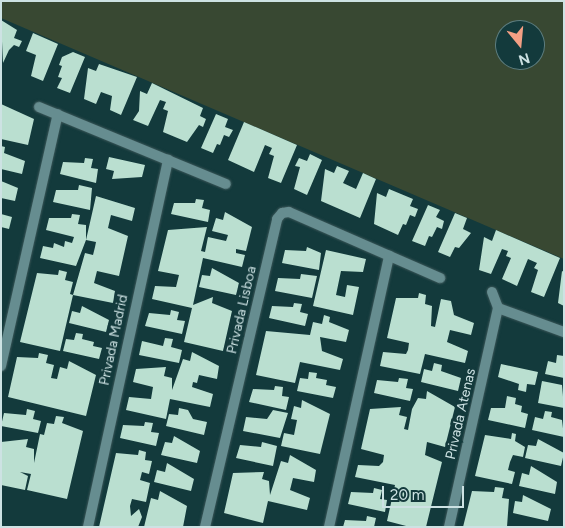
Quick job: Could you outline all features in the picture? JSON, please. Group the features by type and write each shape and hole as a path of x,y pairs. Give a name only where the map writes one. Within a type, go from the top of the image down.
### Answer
{"street":[{"path":"39,107 226,184"},
{"path":"1,366 58,114"},
{"name":"Privada Madrid","path":"88,527 168,160"},
{"name":"Privada Lisboa","path":"205,527 277,219 289,212 440,278"},
{"path":"329,527 389,256"},
{"path":"492,292 498,308 564,332"},
{"name":"Privada Atenas","path":"450,527 498,308"}],"green space":[{"path":"1,1 564,1 564,259 1,18"}],"building":[{"path":"1,20 17,30 14,38 22,41 19,47 14,45 9,50 3,63"},
{"path":"33,33 58,44 43,81 31,76 36,55 26,51"},
{"path":"73,52 85,57 70,93 57,88 62,78 58,77 62,66 59,65 62,57"},
{"path":"99,64 137,77 121,115 110,110 112,96 101,92 96,104 84,99 88,68 96,71"},
{"path":"152,83 203,108 200,116 206,119 203,127 199,125 187,142 163,132 168,111 163,109 166,102 160,100 148,126 133,120 139,111 140,91 147,94"},
{"path":"1,104 34,119 28,145 1,139"},
{"path":"216,114 228,119 225,127 233,130 229,137 224,135 220,145 217,144 213,153 201,148"},
{"path":"244,122 297,145 281,183 268,178 274,156 269,154 272,148 265,145 254,172 228,160"},
{"path":"1,146 5,147 4,153 25,161 22,174 1,169"},
{"path":"310,154 322,160 307,195 294,189 300,167 295,166 299,158 307,161"},
{"path":"109,157 145,165 142,177 112,179 114,171 106,169"},
{"path":"85,158 93,159 91,168 98,169 96,183 60,174 63,162 84,163"},
{"path":"337,166 349,171 343,183 356,189 363,173 376,179 360,218 321,201 325,169 334,173"},
{"path":"1,181 18,188 15,201 1,198"},
{"path":"79,185 92,188 90,210 53,202 56,190 78,190"},
{"path":"389,189 413,199 410,206 418,209 415,217 410,215 406,225 403,224 398,235 374,224 377,193 386,197"},
{"path":"96,196 135,208 132,221 111,215 108,228 128,236 119,276 97,271 94,283 115,291 113,303 73,295 85,253 93,255 95,247 96,242 86,240"},
{"path":"196,199 204,200 202,208 210,210 208,222 171,214 174,203 195,203"},
{"path":"428,205 440,210 436,217 444,221 442,229 437,227 432,237 429,236 425,246 412,241"},
{"path":"225,212 252,227 246,251 236,249 236,253 245,255 242,267 203,258 193,305 213,297 212,303 232,311 223,351 184,342 192,308 152,299 155,286 176,287 179,275 158,271 168,230 207,227 201,251 205,252 208,237 226,241 228,235 212,231 216,218 223,220"},
{"path":"455,213 467,218 463,229 471,233 459,248 455,247 450,257 438,252"},
{"path":"1,214 12,217 9,229 1,227"},
{"path":"72,214 80,215 78,224 86,225 86,240 76,266 40,258 43,246 53,248 54,243 64,247 65,241 72,243 74,237 46,230 49,218 71,218"},
{"path":"496,230 560,258 544,297 531,292 538,270 534,268 537,263 528,259 517,286 502,279 511,258 506,256 508,251 502,249 491,274 479,270 484,237 492,241"},
{"path":"307,247 321,253 319,270 282,263 285,250 306,251"},
{"path":"326,250 366,259 363,272 341,271 336,295 345,297 347,285 359,287 353,315 313,306"},
{"path":"212,268 239,283 236,295 199,287 202,275 210,276"},
{"path":"59,270 67,272 65,280 73,282 70,294 73,295 60,351 20,342 37,273 58,275"},
{"path":"562,271 564,272 564,306 558,303"},
{"path":"301,274 317,276 312,298 275,291 278,278 300,279"},
{"path":"419,293 426,295 425,304 432,306 431,326 435,327 441,299 451,301 454,315 474,323 471,335 450,330 447,342 468,351 465,363 425,354 420,374 380,366 383,352 406,354 408,350 409,343 387,338 396,298 418,298"},
{"path":"294,303 302,304 300,312 308,314 305,326 269,318 272,306 293,307"},
{"path":"82,306 109,320 106,332 69,323 72,311 80,313"},
{"path":"171,310 179,312 177,320 185,321 182,334 145,326 149,313 170,315"},
{"path":"324,315 330,317 329,322 349,330 346,342 320,337 322,351 343,359 340,370 300,362 295,383 256,375 266,331 310,335 313,322 322,324"},
{"path":"76,333 83,334 82,339 94,342 93,346 102,348 99,359 63,351 66,339 74,340"},
{"path":"165,338 173,339 171,347 182,350 179,363 139,355 142,341 163,346"},
{"path":"192,352 219,366 217,379 199,375 197,383 193,382 192,387 213,394 210,407 170,399 166,419 126,410 129,397 151,399 153,387 133,382 136,369 166,367 164,376 172,378 172,390 183,359 190,361"},
{"path":"39,353 48,355 46,363 54,365 51,378 57,379 60,367 67,369 69,361 96,375 86,416 8,397 17,357 38,358"},
{"path":"557,355 564,356 564,378 545,374 548,361 556,363"},
{"path":"434,363 442,365 441,371 461,378 458,391 421,382 424,369 432,371"},
{"path":"501,364 538,372 535,385 527,384 526,392 518,390 519,384 498,377"},
{"path":"309,372 317,373 316,378 327,380 326,385 336,387 333,398 297,391 300,378 308,379"},
{"path":"399,378 408,379 406,388 413,389 410,401 374,393 377,380 398,382"},
{"path":"542,381 562,385 564,408 538,403"},
{"path":"275,386 283,387 282,396 289,397 286,410 249,402 253,389 274,390"},
{"path":"427,391 455,407 445,447 427,442 425,455 442,462 426,527 410,527 387,521 395,485 355,477 358,465 379,466 383,462 384,455 361,449 370,409 401,407 399,415 407,417 404,429 408,430 412,409 418,398 426,399"},
{"path":"507,396 516,398 515,404 522,406 521,412 528,414 525,428 488,420 491,408 505,408"},
{"path":"302,400 330,414 320,454 281,446 284,433 294,435 297,420 291,419 294,406 301,408"},
{"path":"179,408 188,410 193,419 207,422 204,435 166,426 169,414 178,415"},
{"path":"27,409 35,411 33,419 41,421 38,433 1,426 4,413 26,415"},
{"path":"273,410 288,413 280,438 243,431 246,417 267,419"},
{"path":"545,411 552,412 551,417 562,420 564,437 532,430 535,417 543,419"},
{"path":"56,416 64,417 62,423 83,431 67,499 27,490 31,474 20,472 28,476 25,490 1,485 1,442 28,439 26,447 34,449 34,463 40,434 44,435 47,423 54,424"},
{"path":"145,422 153,423 151,432 159,433 156,446 120,438 123,425 144,426"},
{"path":"512,433 516,434 515,441 525,447 523,457 513,455 510,462 508,470 515,472 512,484 475,476 485,435 511,439"},
{"path":"174,436 200,451 197,463 161,455 165,442 172,443"},
{"path":"538,439 564,453 561,466 525,458 528,445 536,446"},
{"path":"262,442 277,446 273,466 236,458 240,445 261,447"},
{"path":"139,450 146,452 145,460 152,461 149,474 142,472 140,480 150,483 146,502 132,499 130,506 131,516 139,509 142,517 138,527 99,527 116,453 138,455"},
{"path":"290,455 316,470 314,482 293,478 290,490 310,498 307,510 268,501 263,523 224,513 233,473 264,472 262,479 269,481 270,495 281,461 288,463"},
{"path":"167,463 194,479 191,491 154,482 157,470 165,472"},
{"path":"531,466 557,482 555,494 519,486 522,473 529,475"},
{"path":"495,487 504,488 502,498 509,499 507,527 463,527 472,491 494,492"},
{"path":"374,488 382,490 380,499 387,500 385,512 348,504 351,492 373,493"},
{"path":"160,491 187,506 183,527 144,527 151,498 158,500"},
{"path":"523,495 551,509 548,521 513,513 515,501 522,502"},
{"path":"367,516 376,518 374,527 343,527 345,520 366,521"}]}
